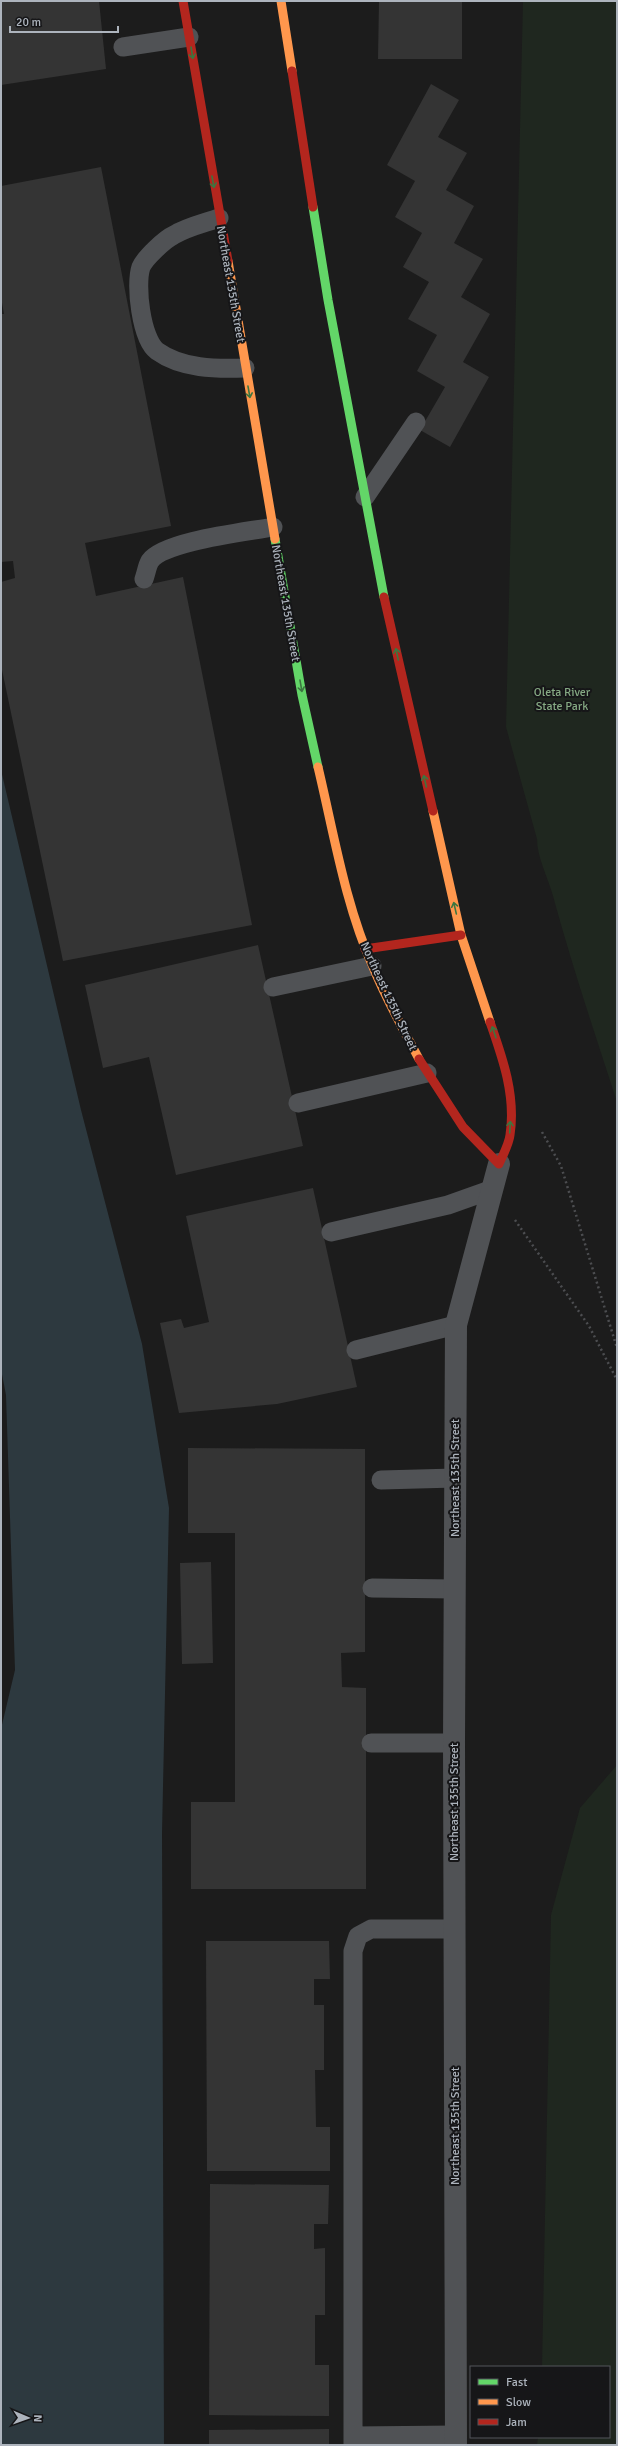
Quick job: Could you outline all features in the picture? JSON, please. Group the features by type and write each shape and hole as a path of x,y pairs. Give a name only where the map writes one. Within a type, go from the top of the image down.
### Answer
{"street":[{"name":"Northeast 135th Street","path":"183,1 219,218 304,702 346,888 369,958 398,1021 427,1073 463,1127 499,1164"},
{"name":"Northeast 135th Street","path":"281,1 328,300 380,581 461,935 506,1069 511,1106 510,1136 499,1164 456,1325 454,1743 456,2440"},
{"path":"369,958 461,935"}],"lane":[{"path":"123,47 189,37"},
{"path":"219,218 173,235 157,248 142,266 139,295 145,331 156,350 194,366 245,368"},
{"path":"365,497 416,422"},
{"path":"144,579 150,561 165,549 273,526"},
{"path":"273,987 369,958"},
{"path":"298,1103 427,1073"},
{"path":"331,1232 448,1205 493,1188"},
{"path":"356,1350 456,1325"},
{"path":"381,1480 455,1478"},
{"path":"372,1588 455,1589"},
{"path":"371,1743 454,1743"},
{"path":"454,1929 371,1929 358,1936 353,1951 353,2441 456,2440"}],"path":[{"path":"539,1127 561,1166 617,1348"},
{"path":"493,1188 589,1326 617,1380"}],"green space":[{"name":"Oleta River State Park","path":"523,1 617,1 617,1102 541,860 537,846 537,839 506,727"},
{"path":"617,1765 617,2445 537,2445 538,2438 610,2438 610,2366 542,2366 551,1915 580,1808"}],"shaded area":[{"path":"1,770 81,1110 142,1344 169,1508 162,1833 164,2445 1,2445 1,1729 15,1670 6,1395 1,1369"}],"building":[{"path":"1,1 99,1 106,69 1,85"},
{"path":"379,1 462,1 462,59 378,59"},
{"path":"431,84 459,100 438,137 467,153 446,190 474,206 454,243 483,259 461,297 490,314 463,362 489,377 450,447 420,430 445,387 417,371 437,335 408,319 429,282 403,267 422,233 395,217 415,181 387,165"},
{"path":"101,167 171,526 85,543 96,596 183,577 252,925 63,961 1,665 1,582 15,578 13,561 1,562 1,314 4,314 1,297 1,186"},
{"path":"258,945 303,1146 176,1175 149,1057 103,1068 85,985"},
{"path":"313,1188 357,1387 277,1404 179,1413 160,1323 181,1319 184,1328 209,1322 186,1216"},
{"path":"188,1448 365,1449 365,1652 341,1653 342,1687 366,1688 366,1889 191,1889 191,1802 235,1802 235,1533 188,1533"},
{"path":"211,1562 213,1663 182,1664 180,1563"},
{"path":"206,1941 329,1941 330,1979 314,1979 314,2005 324,2005 324,2070 315,2070 316,2127 330,2127 330,2171 207,2171"},
{"path":"210,2184 329,2185 328,2224 314,2224 314,2249 325,2248 325,2315 315,2315 315,2365 329,2365 329,2416 209,2415"},
{"path":"329,2429 329,2445 209,2445 209,2430"}],"traffic: fast":[{"path":"313,207 328,300 384,597"},
{"path":"275,539 302,695 318,767"}],"traffic: slow":[{"path":"281,1 292,71"},
{"path":"228,261 275,539"},
{"path":"318,767 341,868 363,943 383,991 419,1059"},
{"path":"433,811 461,935 490,1022"}],"traffic: jam":[{"path":"183,1 228,261"},
{"path":"292,71 313,207"},
{"path":"384,597 433,811"},
{"path":"365,949 461,935"},
{"path":"419,1059 463,1127 499,1164 506,1150 509,1138 511,1106 510,1092 504,1064 490,1022"}]}
